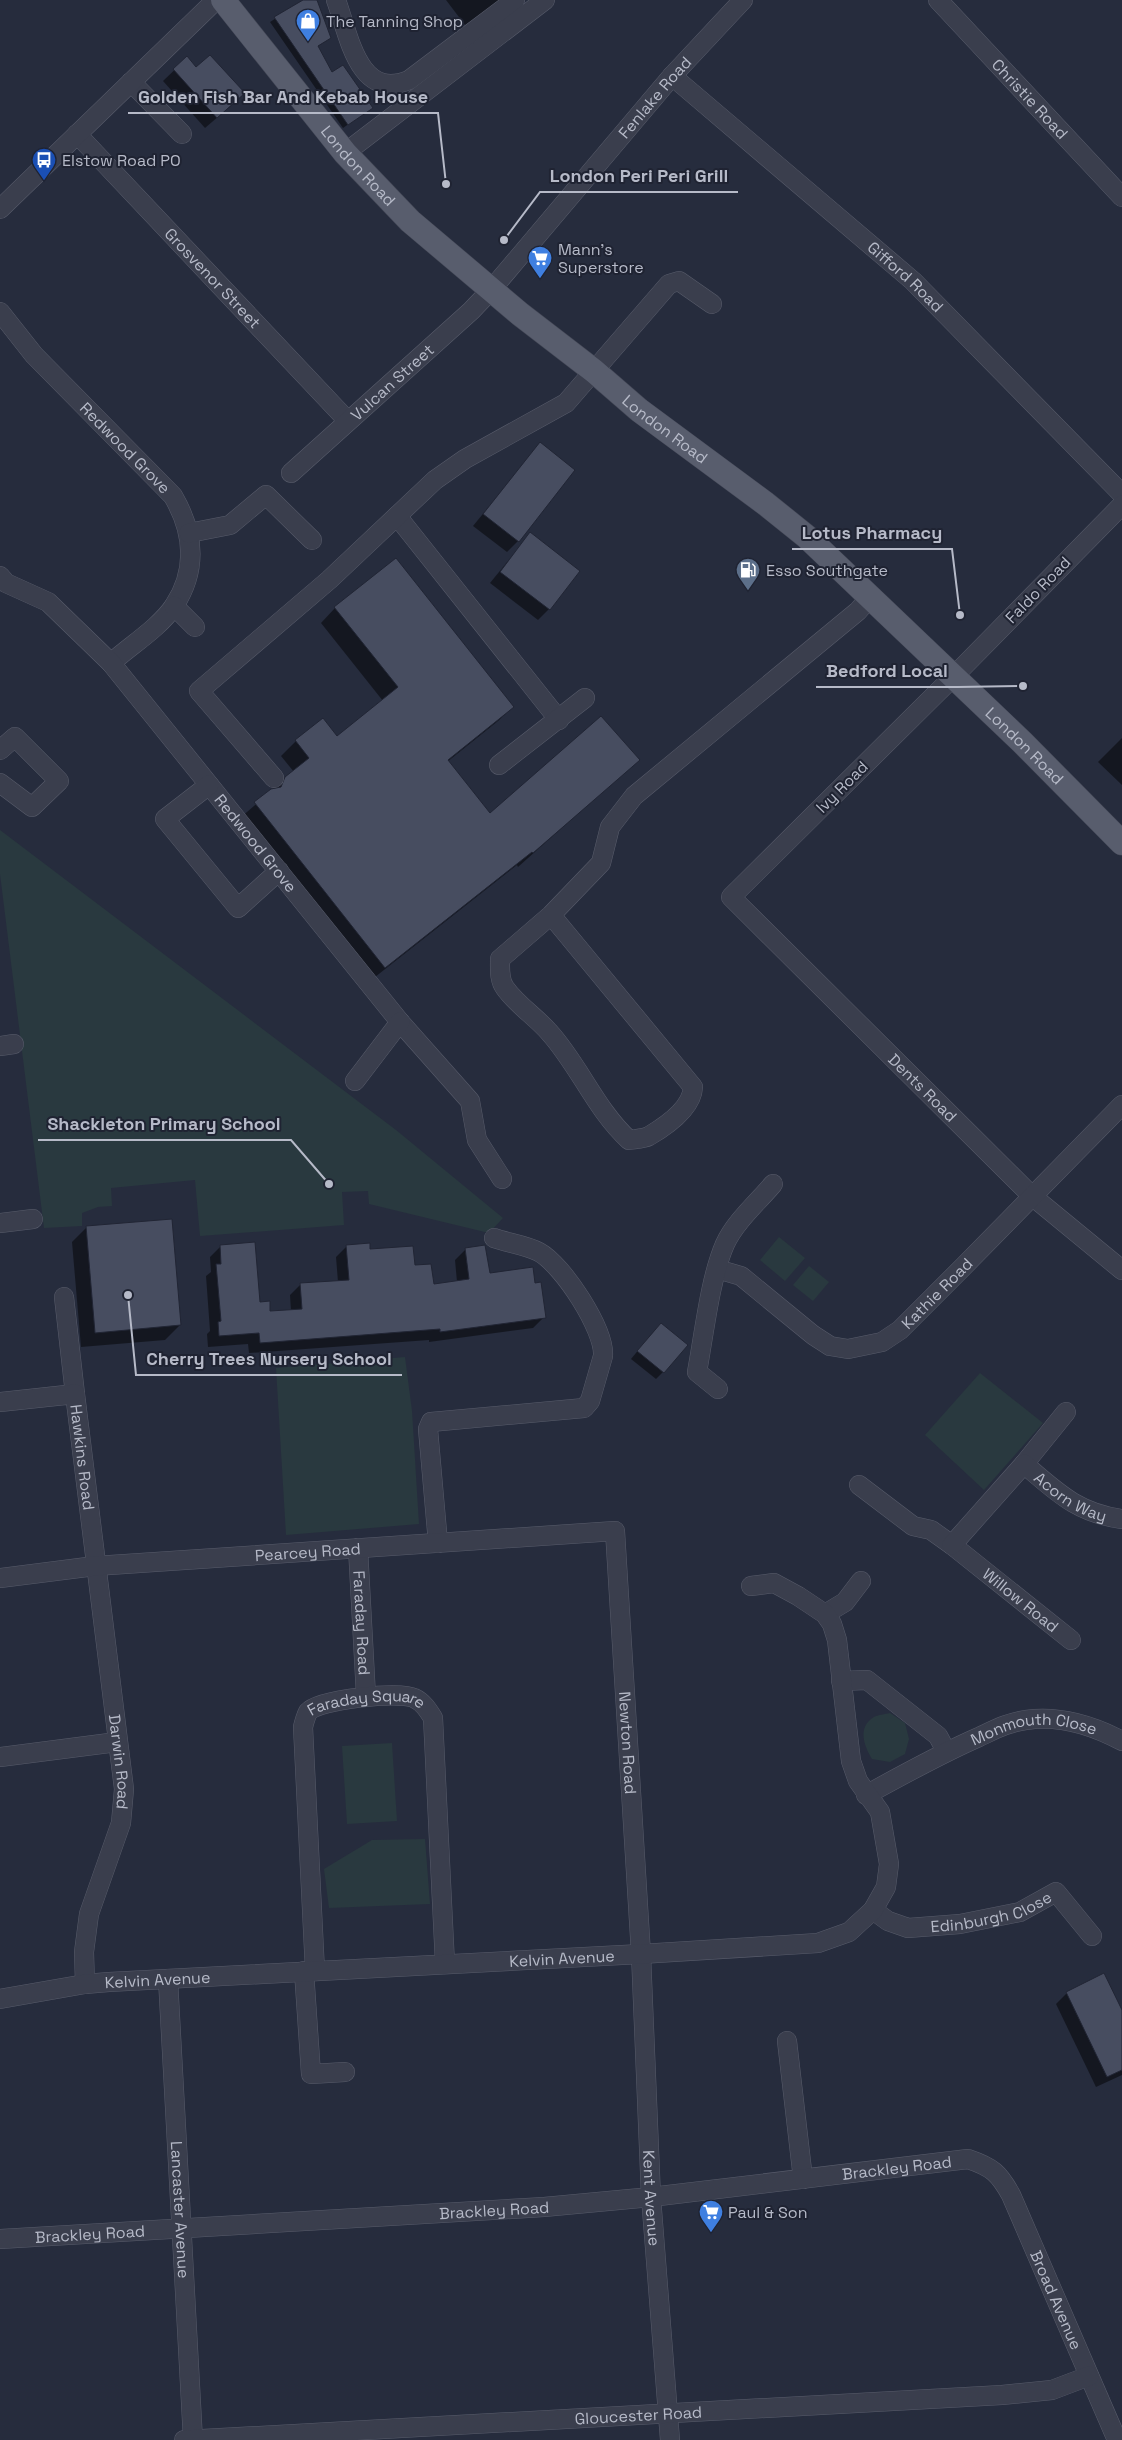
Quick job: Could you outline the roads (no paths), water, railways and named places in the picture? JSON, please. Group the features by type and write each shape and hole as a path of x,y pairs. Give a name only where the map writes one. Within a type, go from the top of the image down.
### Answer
{"main road":[{"name":"London Road","path":"223,0 345,153 410,222 491,290 594,371 639,410 766,504 807,537 1022,742 1122,843"}],"street":[{"path":"0,209 216,0"},
{"path":"336,0 360,66 373,79 390,85 409,80 515,0"},
{"path":"345,153 545,0"},
{"name":"Fenlake Road","path":"491,290 672,76 743,0"},
{"name":"Christie Road","path":"938,0 1122,197"},
{"name":"Gifford Road","path":"672,76 913,281 1122,494"},
{"path":"131,82 182,134"},
{"name":"Grosvenor Street","path":"77,134 347,420"},
{"path":"274,778 199,691 329,580 435,480 465,459 561,407 668,284 679,280 712,304"},
{"name":"Vulcan Street","path":"291,473 347,420 471,311 491,290"},
{"name":"Redwood Grove","path":"0,312 34,355 173,496 184,516 189,533 191,553 187,579 174,606 160,621 111,663"},
{"path":"189,533 230,525 266,495 312,540"},
{"name":"Faldo Road","path":"954,676 1122,505"},
{"path":"397,516 559,720"},
{"name":"Redwood Grove","path":"2,583 48,602 111,663 400,1022 470,1101 477,1140 502,1179"},
{"path":"551,915 693,1087 693,1098 674,1118 647,1137 629,1140 615,1127 579,1070 549,1032 505,988 500,977 500,959 551,915 601,863 610,826 634,796 843,623 871,596"},
{"path":"174,606 195,627"},
{"name":"Ivy Road","path":"731,897 954,676"},
{"path":"499,765 585,698"},
{"path":"0,750 15,737 59,781 32,807 0,783"},
{"path":"208,785 165,819 238,908 279,872"},
{"name":"Dents Road","path":"731,897 1032,1196 1122,1270"},
{"path":"355,1081 400,1022"},
{"name":"Kathie Road","path":"717,1269 741,1276 813,1336 830,1346 848,1349 882,1342 900,1330 1122,1105"},
{"path":"718,1389 697,1372 717,1269 725,1244 735,1227 773,1184"},
{"path":"0,1223 33,1219"},
{"path":"438,1543 428,1429 431,1422 584,1408 590,1401 603,1356 599,1337 572,1283 539,1252 494,1238"},
{"path":"64,1297 75,1394"},
{"name":"Hawkins Road","path":"0,1402 75,1394 95,1566"},
{"name":"Acorn Way","path":"952,1545 1024,1464 1066,1412"},
{"name":"Acorn Way","path":"1024,1464 1071,1503 1102,1516 1122,1519"},
{"path":"859,1485 913,1526 931,1530 952,1545"},
{"name":"Pearcey Road","path":"0,1578 95,1566 615,1531"},
{"name":"Newton Road","path":"615,1531 641,1954"},
{"name":"Willow Road","path":"952,1545 1071,1640"},
{"name":"Faraday Road","path":"358,1548 366,1696"},
{"name":"Darwin Road","path":"85,1984 84,1952 89,1914 121,1824 124,1789 95,1566"},
{"path":"751,1586 774,1583 825,1614 845,1602 861,1581"},
{"name":"Kelvin Avenue","path":"0,1999 85,1984 641,1954 818,1942 849,1932 873,1910 886,1887 889,1864 880,1812 858,1781 851,1761 837,1640 832,1624 825,1614"},
{"name":"Monmouth Close","path":"841,1681 867,1680 938,1736 946,1751"},
{"name":"Faraday Square","path":"345,2072 311,2074 303,1727 308,1712 324,1702 366,1696 413,1697 424,1706 433,1718 444,1964"},
{"name":"Monmouth Close","path":"866,1794 946,1751 1005,1725 1026,1720 1056,1720 1098,1728 1122,1741"},
{"path":"0,1756 117,1742"},
{"name":"Edinburgh Close","path":"873,1910 888,1921 908,1928 952,1925 1020,1912 1056,1892 1092,1936"},
{"name":"Kent Avenue","path":"641,1954 651,2197 670,2440"},
{"name":"Lancaster Avenue","path":"168,1979 193,2440"},
{"path":"786,2041 803,2179"},
{"name":"Brackley Road","path":"0,2239 534,2208 651,2197 944,2160 968,2159 986,2165"},
{"name":"Broad Avenue","path":"986,2165 1000,2176 1011,2195 1117,2440"},
{"name":"Gloucester Road","path":"184,2440 1002,2395 1052,2390 1089,2376"}],"place":[{"name":"The Tanning Shop","path":"308,42"},
{"name":"Elstow Road PO","path":"44,181"},
{"name":"Golden Fish Bar And Kebab House","path":"446,184"},
{"name":"London Peri Peri Grill","path":"504,240"},
{"name":"Mann's Superstore","path":"540,279"},
{"name":"Esso Southgate","path":"748,591"},
{"name":"Lotus Pharmacy","path":"960,615"},
{"name":"Bedford Local","path":"1023,686"},
{"name":"Shackleton Primary School","path":"329,1184"},
{"name":"Cherry Trees Nursery School","path":"128,1295"},
{"name":"Paul & Son","path":"711,2233"}]}
